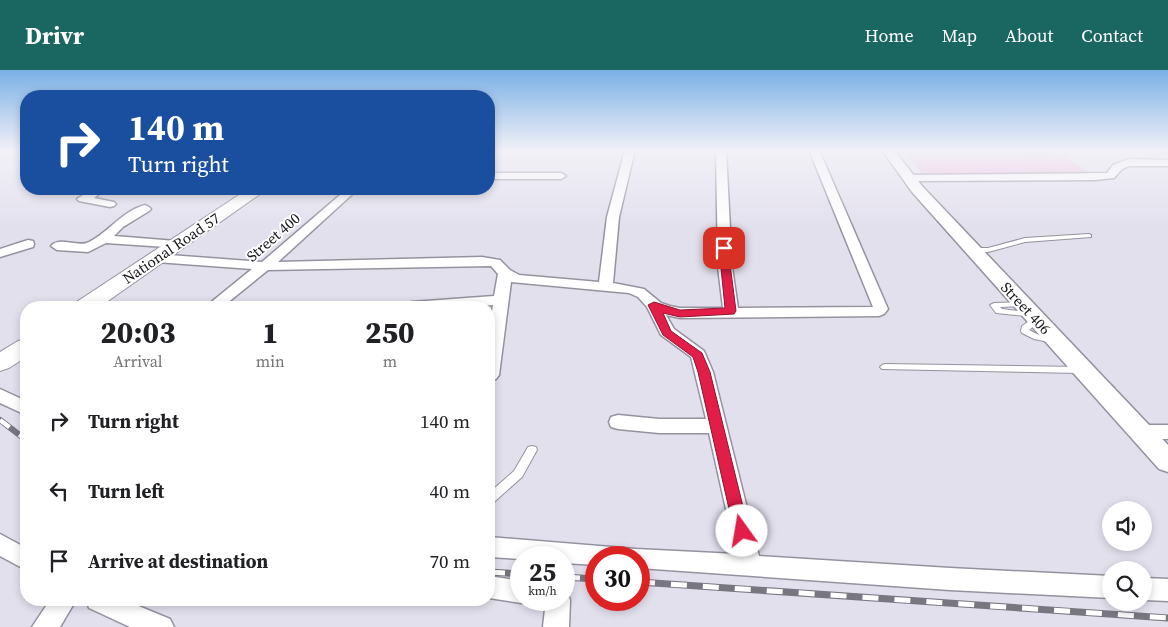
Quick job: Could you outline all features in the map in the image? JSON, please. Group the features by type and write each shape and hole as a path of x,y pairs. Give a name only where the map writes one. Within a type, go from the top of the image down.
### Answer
{"main road":[{"name":"National Road 57","path":"93,301 250,195"},
{"path":"0,364 20,350"}],"street":[{"path":"495,176 561,176"},
{"path":"606,287 613,217 623,176"},
{"path":"722,176 724,267 730,311"},
{"path":"654,305 663,310 680,313 730,311 877,312 881,309 825,176"},
{"path":"908,178 1110,176"},
{"name":"Street 406","path":"908,178 1168,462"},
{"path":"90,195 83,199 110,204"},
{"name":"Street 400","path":"220,301 265,266 346,195"},
{"path":"57,246 88,248 104,239 119,224 145,209"},
{"path":"104,239 176,245"},
{"path":"0,253 28,244"},
{"path":"156,258 265,266 482,261 495,263 505,273 516,279 630,289 644,293 654,305 667,332 698,355 750,566"},
{"path":"495,341 505,273"},
{"path":"486,301 501,300"},
{"path":"0,395 20,406"},
{"path":"618,422 659,426 717,426"},
{"path":"1140,432 1168,432"},
{"path":"0,544 20,556"},
{"path":"495,547 585,554"},
{"path":"650,559 1102,587"},
{"path":"495,588 510,590"},
{"path":"1152,589 1168,590"},
{"path":"46,627 60,606"},
{"path":"111,606 152,625 161,627"},
{"path":"556,627 557,611"}],"lane":[{"path":"973,250 988,250 1025,240 1089,236"},
{"path":"885,367 1083,370"},
{"path":"495,495 518,474 532,450"}],"railway":[{"path":"0,420 20,435"},
{"path":"495,572 510,573"},
{"path":"575,578 585,578"},
{"path":"650,583 1168,618"}],"route":[{"path":"724,248 724,267 730,311 680,313 663,310 654,305 667,332 698,355 704,372 742,531"}]}
